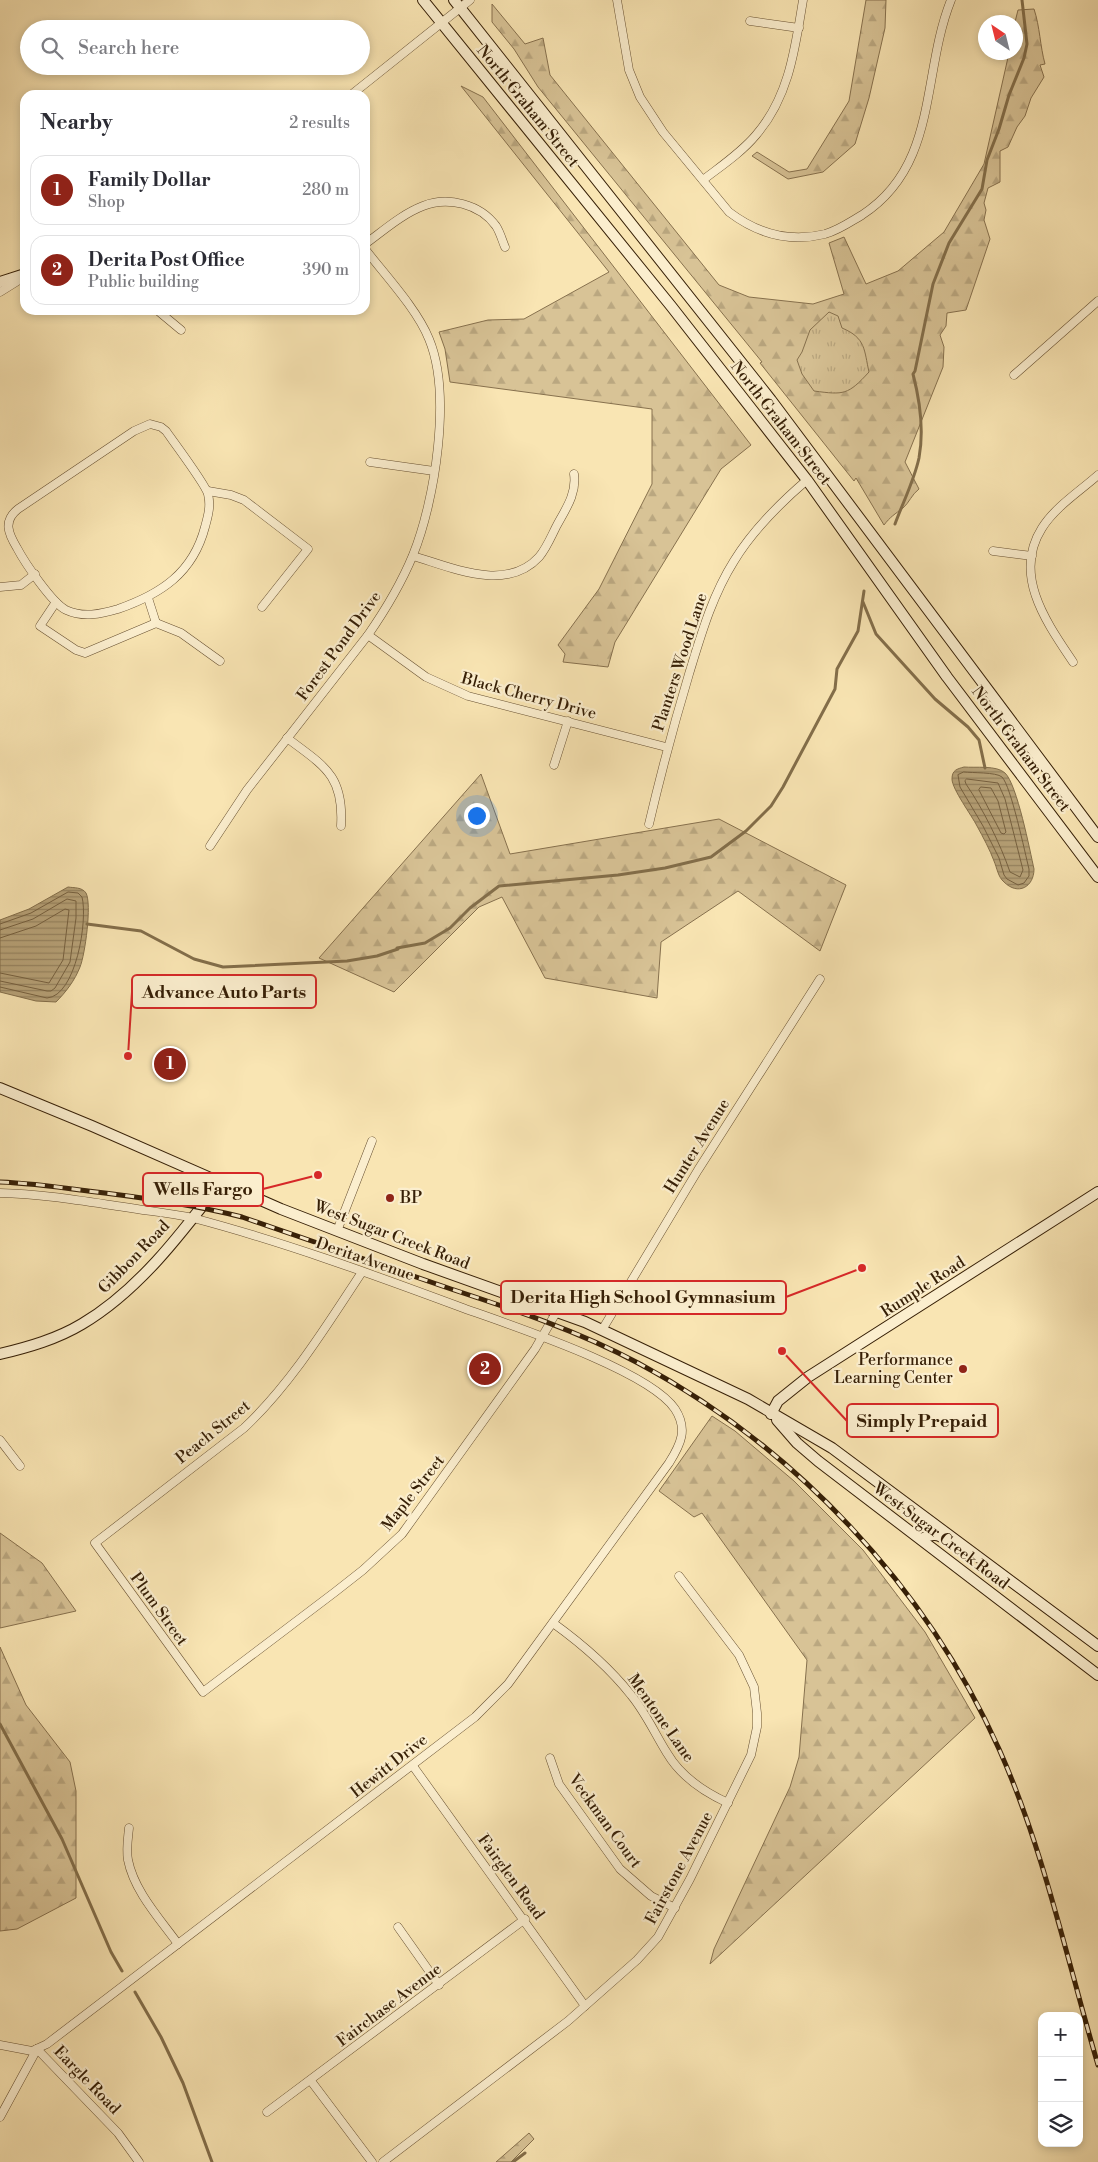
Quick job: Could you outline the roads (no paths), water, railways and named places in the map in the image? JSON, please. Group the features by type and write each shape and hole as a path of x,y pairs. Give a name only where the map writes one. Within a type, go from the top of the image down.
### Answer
{"main road":[{"name":"North Graham Street","path":"422,0 671,306 807,480 947,677 1098,877"},
{"name":"North Graham Street","path":"458,4 771,400 1098,837"},
{"path":"0,282 20,276"},
{"name":"West Sugar Creek Road","path":"0,1088 92,1126 220,1183 337,1231 557,1311 602,1330 748,1399 832,1448 1098,1646"},
{"name":"Gibbon Road","path":"0,1354 64,1334 103,1310 126,1291 157,1259 220,1183"},
{"name":"Rumple Road","path":"771,1414 778,1401 808,1377 1098,1192"},
{"name":"West Sugar Creek Road","path":"771,1414 797,1443 818,1461 1098,1675"},
{"path":"921,1539 933,1533 941,1535 965,1553 981,1559"}],"street":[{"path":"357,90 442,24 458,4 470,0"},
{"path":"616,0 629,70 640,98 652,118 729,212 759,231 779,236 806,238 839,229 870,210 900,180 916,150 945,18 952,0"},
{"path":"703,180 746,146 760,131 778,103 790,72 803,0"},
{"path":"750,21 799,28"},
{"path":"370,241 413,211 438,202 450,202 472,207 489,218 498,230 505,247"},
{"name":"Forest Pond Drive","path":"210,846 247,790 368,634 398,589 413,556 425,519 434,471 439,405 434,353 419,321 370,256"},
{"path":"0,292 20,278"},
{"path":"1014,375 1098,301"},
{"path":"163,315 182,330"},
{"path":"155,425 166,431 208,491 210,508 198,550 185,568 167,585 148,598 98,614 74,613 64,609 56,602 35,574 11,538 8,525 12,514 143,426 155,425"},
{"path":"370,462 434,471"},
{"path":"413,556 481,575 501,576 520,571 532,563 544,550 571,498 575,482 574,474"},
{"path":"1073,662 1035,597 1030,574 1032,556 1035,542 1042,527 1098,475"},
{"name":"Planters Wood Lane","path":"649,824 666,747 702,630 722,582 734,561 765,519 807,480"},
{"path":"208,491 232,495 244,500 308,549 262,607"},
{"path":"993,551 1032,556"},
{"path":"0,587 21,585 35,574"},
{"path":"148,598 156,623"},
{"path":"56,602 40,626 76,650 85,653 156,623 181,633 220,661"},
{"name":"Black Cherry Drive","path":"368,634 426,676 447,687 477,698 666,747"},
{"path":"554,765 568,721"},
{"path":"287,738 316,760 331,775 340,796 341,826"},
{"name":"Hunter Avenue","path":"602,1330 698,1170 820,979"},
{"path":"337,1231 372,1141"},
{"name":"Derita Avenue","path":"0,1192 64,1198 192,1218 362,1272 543,1337 615,1369 659,1394 675,1409 683,1426 683,1433"},
{"name":"Peach Street","path":"95,1543 244,1428 258,1415 300,1362 362,1272"},
{"name":"Maple Street","path":"202,1692 363,1570 402,1534 543,1337 557,1311"},
{"name":"Hewitt Drive","path":"37,2049 58,2037 413,1766 494,1700 553,1623 669,1462 681,1442 683,1433"},
{"path":"0,1440 20,1466"},
{"name":"Plum Street","path":"95,1543 202,1692"},
{"name":"Fairstone Avenue","path":"383,2162 464,2102 586,2006 648,1948 658,1937 675,1908 742,1777 755,1741 757,1713 754,1687 734,1647 679,1576"},
{"name":"Mentone Lane","path":"553,1623 595,1656 631,1694 644,1712 667,1754 684,1774 712,1796 728,1803"},
{"name":"Veckman Court","path":"550,1758 559,1784 620,1869 651,1896 675,1908"},
{"name":"Fairglen Road","path":"413,1766 586,2006"},
{"path":"129,1828 128,1858 133,1877 178,1944"},
{"name":"Fairchase Avenue","path":"267,2112 311,2082 525,1919"},
{"path":"398,1927 439,1985"},
{"name":"Eargle Road","path":"0,2045 27,2050 37,2049 118,2133 139,2162"},
{"path":"0,2117 37,2049"},
{"path":"311,2082 372,2162"}],"water":[{"path":"964,767 986,767 1001,770 1010,780 1022,818 1034,869 1031,881 1024,888 1020,889 1009,886 1002,880 984,839 955,789 952,779 953,774 957,769"},
{"path":"68,887 84,891 88,899 84,952 80,967 73,981 56,1002 36,1001 0,992 0,920 29,909"}],"waterway":[{"path":"895,524 919,458 920,416 913,374 933,284 949,243 982,189 987,160 1024,58 1027,44 1022,0"},
{"path":"87,924 141,931 194,959 223,967 347,961 377,956 397,948 425,943 450,928 470,908 499,886 618,875 665,868 711,857 746,831 771,806 783,787 835,689 837,669 858,631 864,591"},
{"path":"863,602 876,634 935,699 968,727 979,740 985,768"},
{"path":"0,1724 62,1839 111,1952 122,1971"},
{"path":"135,1992 161,2037 183,2083 212,2162"},
{"path":"513,2162 525,2153"}],"railway":[{"path":"0,1182 44,1185 146,1198 242,1217 522,1313 569,1331 638,1363 696,1397 750,1436 802,1479 850,1526 894,1577 934,1632 969,1689 999,1749 1029,1826 1054,1906 1098,2065"}],"place":[{"name":"Advance Auto Parts","path":"128,1056"},
{"name":"Family Dollar","path":"170,1064"},
{"name":"Wells Fargo","path":"318,1175"},
{"name":"BP","path":"390,1198"},
{"name":"Derita High School Gymnasium","path":"862,1268"},
{"name":"Simply Prepaid","path":"782,1351"},
{"name":"Derita Post Office","path":"485,1369"},
{"name":"Performance Learning Center","path":"963,1369"}]}
